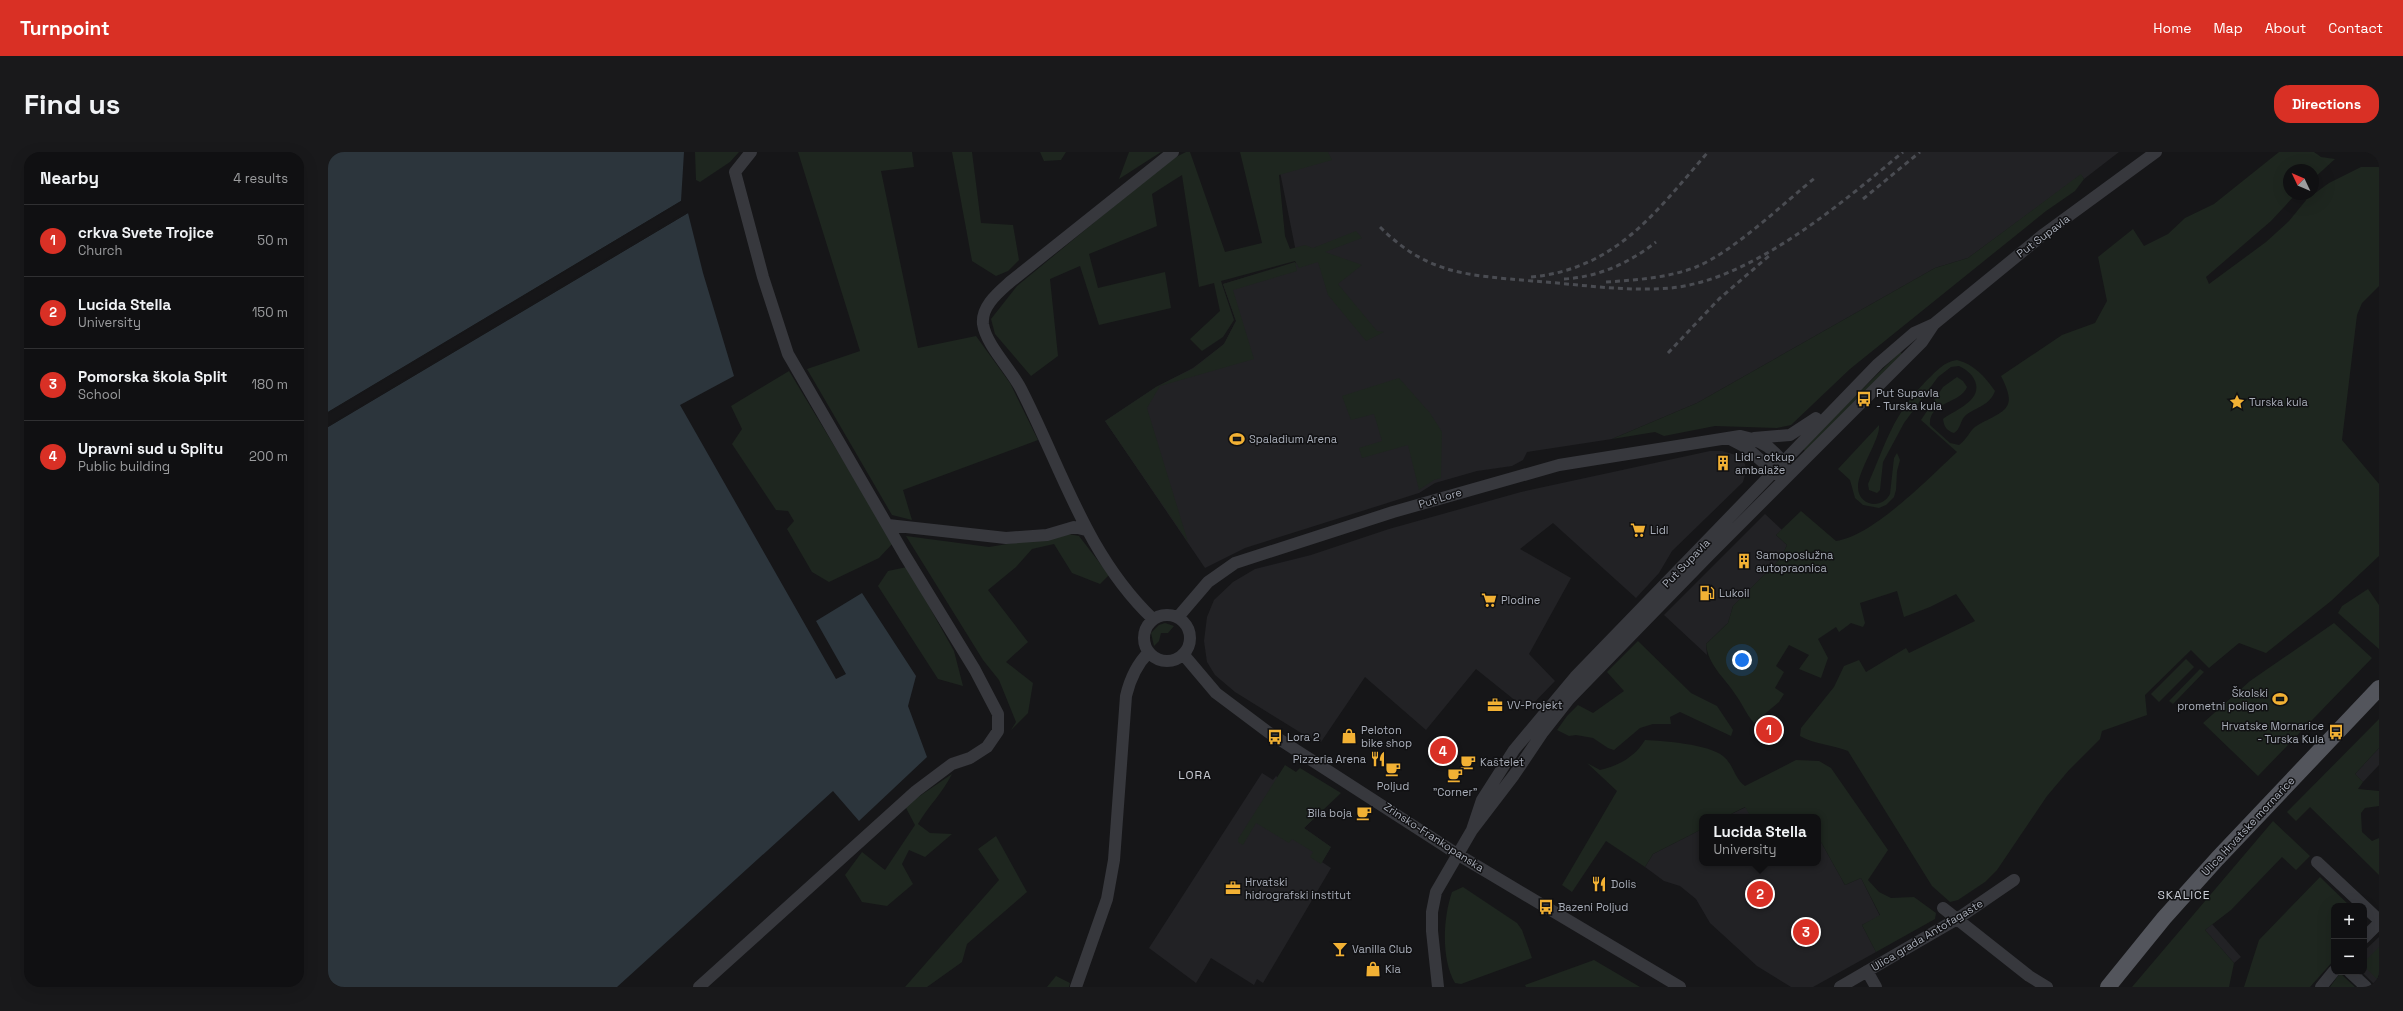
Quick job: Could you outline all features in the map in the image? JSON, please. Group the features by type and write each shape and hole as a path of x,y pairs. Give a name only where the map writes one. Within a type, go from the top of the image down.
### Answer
{"main road":[{"name":"Ulica Hrvatske mornarice","path":"2108,987 2164,918 2217,859 2379,688"}],"street":[{"path":"699,987 916,791 952,764 970,758 987,748 998,731 998,714 975,670 788,354 763,278 735,172 751,152"},
{"path":"1153,619 1136,603 1086,530 1021,388 987,337 983,322 987,308 1010,282 1173,152"},
{"name":"Put Supavla","path":"1472,830 1482,800 1514,750 1575,677 1878,364 1914,333 1934,324 2044,234 2156,152"},
{"name":"Put Supavla","path":"1438,987 1432,931 1432,912 1436,892 1472,830 1569,699 1788,474 1922,342 1934,324"},
{"path":"1751,438 1790,435 1835,408"},
{"name":"Put Lore","path":"1178,617 1208,582 1235,563 1393,512 1525,473 1559,465 1740,436 1751,438 1768,446 1783,462 1788,474"},
{"path":"1727,438 1747,448 1774,472 1782,475 1788,474"},
{"path":"888,525 1006,538 1047,535 1074,527 1086,530"},
{"path":"1165,615 1178,617 1188,627 1190,634 1188,648 1177,658 1162,660 1149,652 1145,645 1145,631 1153,619 1165,615"},
{"path":"1076,987 1107,899 1114,860 1126,696 1130,681 1139,662 1149,652"},
{"name":"Zrinsko-Frankopanska","path":"1183,654 1216,693 1268,732 1457,854 1680,987"},
{"path":"2317,862 2361,903"},
{"name":"Ulica grada Antofagaste","path":"1840,987 1958,919 2014,880"},
{"path":"1943,908 2029,976 2047,987"},
{"path":"2367,909 2379,921 2367,935"},
{"path":"1867,971 1876,987"},
{"path":"2321,987 2331,975"},
{"path":"2353,975 2366,987"}],"shaded area":[{"path":"328,152 684,152 681,201 328,412"},
{"path":"695,152 739,152 730,162 700,182 696,180"},
{"path":"798,152 912,152 914,167 881,171 918,348 976,336 1010,383 1038,440 903,490 912,520 892,515 807,369 860,351"},
{"path":"952,152 972,152 981,223 1013,225 1019,260 1008,271 996,276 972,261"},
{"path":"1040,152 1066,152 1061,160 1044,161"},
{"path":"1129,152 1161,152 1119,179"},
{"path":"1186,152 1190,152 1225,252 1262,243 1240,152 1328,152 1332,160 1279,175 1285,236 1290,249 1305,245 1313,248 1356,231 1362,238 1325,252 1362,265 1338,284 1377,331 1384,332 1366,341 1328,295 1318,262 1299,268 1295,261 1221,281 1234,320 1223,337 1202,351 1190,339 1220,311 1214,283 1199,287 1182,175 1152,194 1157,226 1089,254 1098,288 1165,272 1171,308 1099,325 1080,266 1050,279 1058,356 1031,376 995,334 991,319 1017,286 1170,160"},
{"path":"1276,152 2119,152 2084,179 2081,175 1968,258 1935,268 1697,403 1612,439 1527,452 1523,460 1512,466 1477,471 1435,483 1419,493 1245,548 1205,568 1105,421 1156,387 1193,368 1224,344 1236,321 1223,284 1298,262"},
{"path":"2279,152 2314,152 2321,157 2335,159 2319,174 2319,164 2283,164 2283,200 2290,200 2271,221 2206,277 2209,284 2266,242 2289,221 2306,200 2319,200 2319,190 2329,183 2361,167 2379,167 2379,286 2362,303 2357,315 2342,440 2379,484 2379,556 2331,601 2266,653 2239,643 2209,668 2191,650 2145,695 2147,715 2102,731 2100,739 2069,770 2047,796 1997,870 1985,882 1958,900 1950,902 1932,886 1848,751 1811,741 1800,736 1801,728 1834,687 1844,666 1859,660 1866,672 1906,648 1909,653 1975,621 1956,594 1930,607 1904,617 1897,591 1860,603 1865,623 1863,627 1851,623 1839,632 1836,627 1818,639 1828,658 1821,678 1799,669 1809,655 1789,645 1776,666 1784,672 1775,688 1784,694 1779,702 1754,723 1731,688 1713,665 1707,651 1706,644 1728,623 1733,606 1781,558 1787,545 1776,535 1801,511 1836,541 1851,537 1867,529 1900,504 1957,452 1921,420 1943,387 1957,377 1963,381 1967,387 1958,397 1939,407 1931,417 1930,425 1950,443 1959,445 1975,427 1996,416 2006,407 2009,402 2009,395 2001,376 2062,335 2095,323 2107,301 2098,257 2133,229 2144,246 2168,234 2185,218 2214,204"},
{"path":"2081,174 2084,179 2075,191 2046,211 1850,369 1791,425 1777,428 1715,426 1664,436 1655,432 1612,439 1697,403 1935,268 1968,258"},
{"path":"688,213 703,273 734,376 680,405 836,679 846,674 816,621 862,593 916,676 908,706 927,757 859,821 833,791 617,987 328,987 328,427"},
{"path":"1295,262 1297,271 1233,290 1254,359 1160,386 1147,408 1188,542 1105,421 1156,387 1194,368 1224,344 1236,321 1223,284"},
{"path":"1900,352 1902,354 1806,452 1802,448"},
{"path":"1957,360 1974,368 1983,376 1995,391 1993,396 1987,403 1966,415 1954,433 1949,431 1944,424 1943,419 1966,404 1975,394 1976,388 1975,381 1969,372 1959,366 1951,367 1938,377 1904,423 1883,462 1880,490 1877,493 1869,490 1868,484 1886,442 1898,417 1906,405 1915,393 1937,370 1952,361"},
{"path":"789,371 893,543 879,558 829,582 812,572 787,529 794,521 788,511 776,510 732,444 742,429 731,406"},
{"path":"1399,378 1430,413 1442,432 1441,478 1434,480 1419,490 1408,445 1362,458 1359,448 1382,441 1374,414 1351,420 1342,396"},
{"path":"1879,425 1877,438 1859,480 1859,493 1866,502 1876,504 1886,499 1890,494 1894,458 1897,453 1900,460 1897,471 1894,497 1886,505 1879,508 1863,505 1855,498 1850,480 1838,469"},
{"path":"1710,451 1722,451 1736,455 1745,464 1746,471 1743,482 1672,551 1659,573 1636,598 1553,523 1520,549 1571,578 1529,654 1555,681 1527,710 1476,669 1426,730 1365,677 1321,742 1306,736 1235,692 1215,675 1207,662 1204,641 1207,617 1214,600 1233,582 1255,569 1311,555 1389,529 1521,492"},
{"path":"1765,514 1782,530 1776,535 1787,545 1781,558 1733,606 1728,623 1706,644 1707,655 1664,615"},
{"path":"1068,534 1079,536 1109,575 1100,584 1072,573 1054,544 1032,549 1016,567 988,590 1028,642 1006,662 1033,683 1028,713 1011,730 1016,722 999,680 983,660 906,536 989,547"},
{"path":"907,567 954,651 963,686 938,679 878,586 888,571"},
{"path":"2368,589 2379,605 2379,649 2338,613 2342,606"},
{"path":"1165,623 1174,626 1168,633 1161,633 1159,641 1154,646 1151,633 1159,625"},
{"name":"Školski prometni poligon","path":"2334,623 2372,658 2258,776 2203,723 2250,681"},
{"path":"1638,641 1691,693 1717,706 1733,730 1731,736 1680,712 1670,717 1671,724 1653,724 1640,728 1614,750 1608,748 1593,738 1576,735 1569,736 1557,730 1567,716 1578,705 1593,713 1624,691 1607,672"},
{"path":"2186,659 2194,667 2159,702 2151,694"},
{"path":"2200,669 2204,672 2173,704 2169,701"},
{"path":"2379,719 2379,748 2355,774 2363,782 2358,789 2379,791 2379,806 2365,808 2361,813 2362,832 2372,841 2379,838 2379,875 2310,807 2296,821 2287,812"},
{"path":"1645,740 1663,741 1697,746 1716,752 1730,763 1738,779 1745,786 1796,760 1819,761 1831,768 1888,850 1868,880 1879,892 1891,898 1914,897 1936,913 1935,919 1876,952 1862,925 1880,915 1861,878 1845,885 1821,842 1821,814 1749,814 1745,807 1731,814 1699,814 1699,831 1653,854 1645,867 1606,841 1572,892 1562,885 1617,791 1587,763 1600,770 1613,766 1626,760 1641,746"},
{"path":"2379,748 2379,765 2363,782 2355,774"},
{"path":"1285,765 1296,772 1300,768 1341,793 1304,828 1331,847 1321,864 1310,857 1313,852 1292,839 1289,843 1256,823 1243,845 1238,842 1238,839"},
{"path":"1262,773 1273,780 1276,776 1319,814 1304,828 1331,847 1322,862 1331,868 1263,983 1257,979 1254,985 1211,958 1196,983 1149,948"},
{"path":"952,774 944,788 918,824 930,833 952,834 925,857 909,850 902,864 913,884 887,906 862,902 845,875 862,852 885,870 915,825 905,806"},
{"path":"1746,807 1750,814 1731,814"},
{"path":"2273,821 2310,856 2296,870 2282,857 2231,910 2205,930 2234,963 2229,987 2132,987"},
{"path":"1699,831 1699,866 1821,866 1821,842 1845,885 1861,878 1880,916 1862,925 1876,952 1813,987 1791,987 1757,966 1710,923 1696,899 1680,886 1664,881 1645,867 1653,854"},
{"path":"996,836 1027,892 967,944 962,962 927,987 905,987 999,880 978,849"},
{"path":"2320,877 2347,903 2331,903 2331,963 2310,987 2244,987 2259,940"},
{"path":"1463,887 1517,923 1522,930 1532,958 1461,984 1455,983 1447,962 1445,926 1452,892"},
{"path":"2212,924 2241,957 2234,963 2205,930"},
{"path":"2379,937 2379,987 2377,987 2365,975 2367,975 2367,948"},
{"path":"2379,947 2379,981 2367,969 2367,959"},
{"path":"1594,960 1640,987 1526,987 1525,985"},
{"path":"2339,975 2342,975 2355,987 2330,987"},
{"path":"1056,976 1070,983 1069,987 1047,987"}],"pier":[{"path":"681,201 682,202 328,414 328,412"},
{"path":"687,211 688,213 328,427 328,425"}],"railway":[{"path":"1531,277 1561,272 1587,263 1611,250 1652,216 1708,152"},
{"path":"1380,227 1398,243 1415,255 1432,264 1468,274 1602,287 1637,289 1671,288 1702,282 1733,271 1764,255 1824,215 1903,152"},
{"path":"1863,199 1920,152"},
{"path":"1606,282 1663,276 1696,267 1710,260 1742,239 1816,177"},
{"path":"1564,279 1577,278 1613,268 1646,250 1656,242"},
{"path":"1668,353 1719,299 1770,255"}],"place":[{"name":"Put Supavla - Turska kula","path":"1864,399"},
{"name":"Turska kula","path":"2237,402"},
{"name":"Spaladium Arena","path":"1237,439"},
{"name":"Lidl - otkup ambalaže","path":"1723,463"},
{"name":"Lidl","path":"1638,530"},
{"name":"Samoposlužna autopraonica","path":"1744,561"},
{"name":"Lukoil","path":"1707,593"},
{"name":"Plodine","path":"1489,600"},
{"name":"Školski prometni poligon","path":"2280,699"},
{"name":"VV-Projekt","path":"1495,705"},
{"name":"crkva Svete Trojice","path":"1769,730"},
{"name":"Hrvatske Mornarice - Turska Kula","path":"2336,732"},
{"name":"Peloton bike shop","path":"1349,736"},
{"name":"Lora 2","path":"1275,737"},
{"name":"Upravni sud u Splitu","path":"1443,751"},
{"name":"Pizzeria Arena","path":"1378,759"},
{"name":"Kaštelet","path":"1468,762"},
{"name":"Poljud","path":"1393,769"},
{"name":"\"Corner\"","path":"1455,775"},
{"name":"Bila boja","path":"1364,813"},
{"name":"Dolis","path":"1599,884"},
{"name":"Hrvatski hidrografski institut","path":"1233,888"},
{"name":"Lucida Stella","path":"1760,894"},
{"name":"Bazeni Poljud","path":"1546,907"},
{"name":"Pomorska škola Split","path":"1806,932"},
{"name":"Vanilla Club","path":"1340,949"},
{"name":"Kia","path":"1373,969"}],"district":[{"name":"LORA","path":"1195,775"},
{"name":"SKALICE","path":"2184,895"}]}
